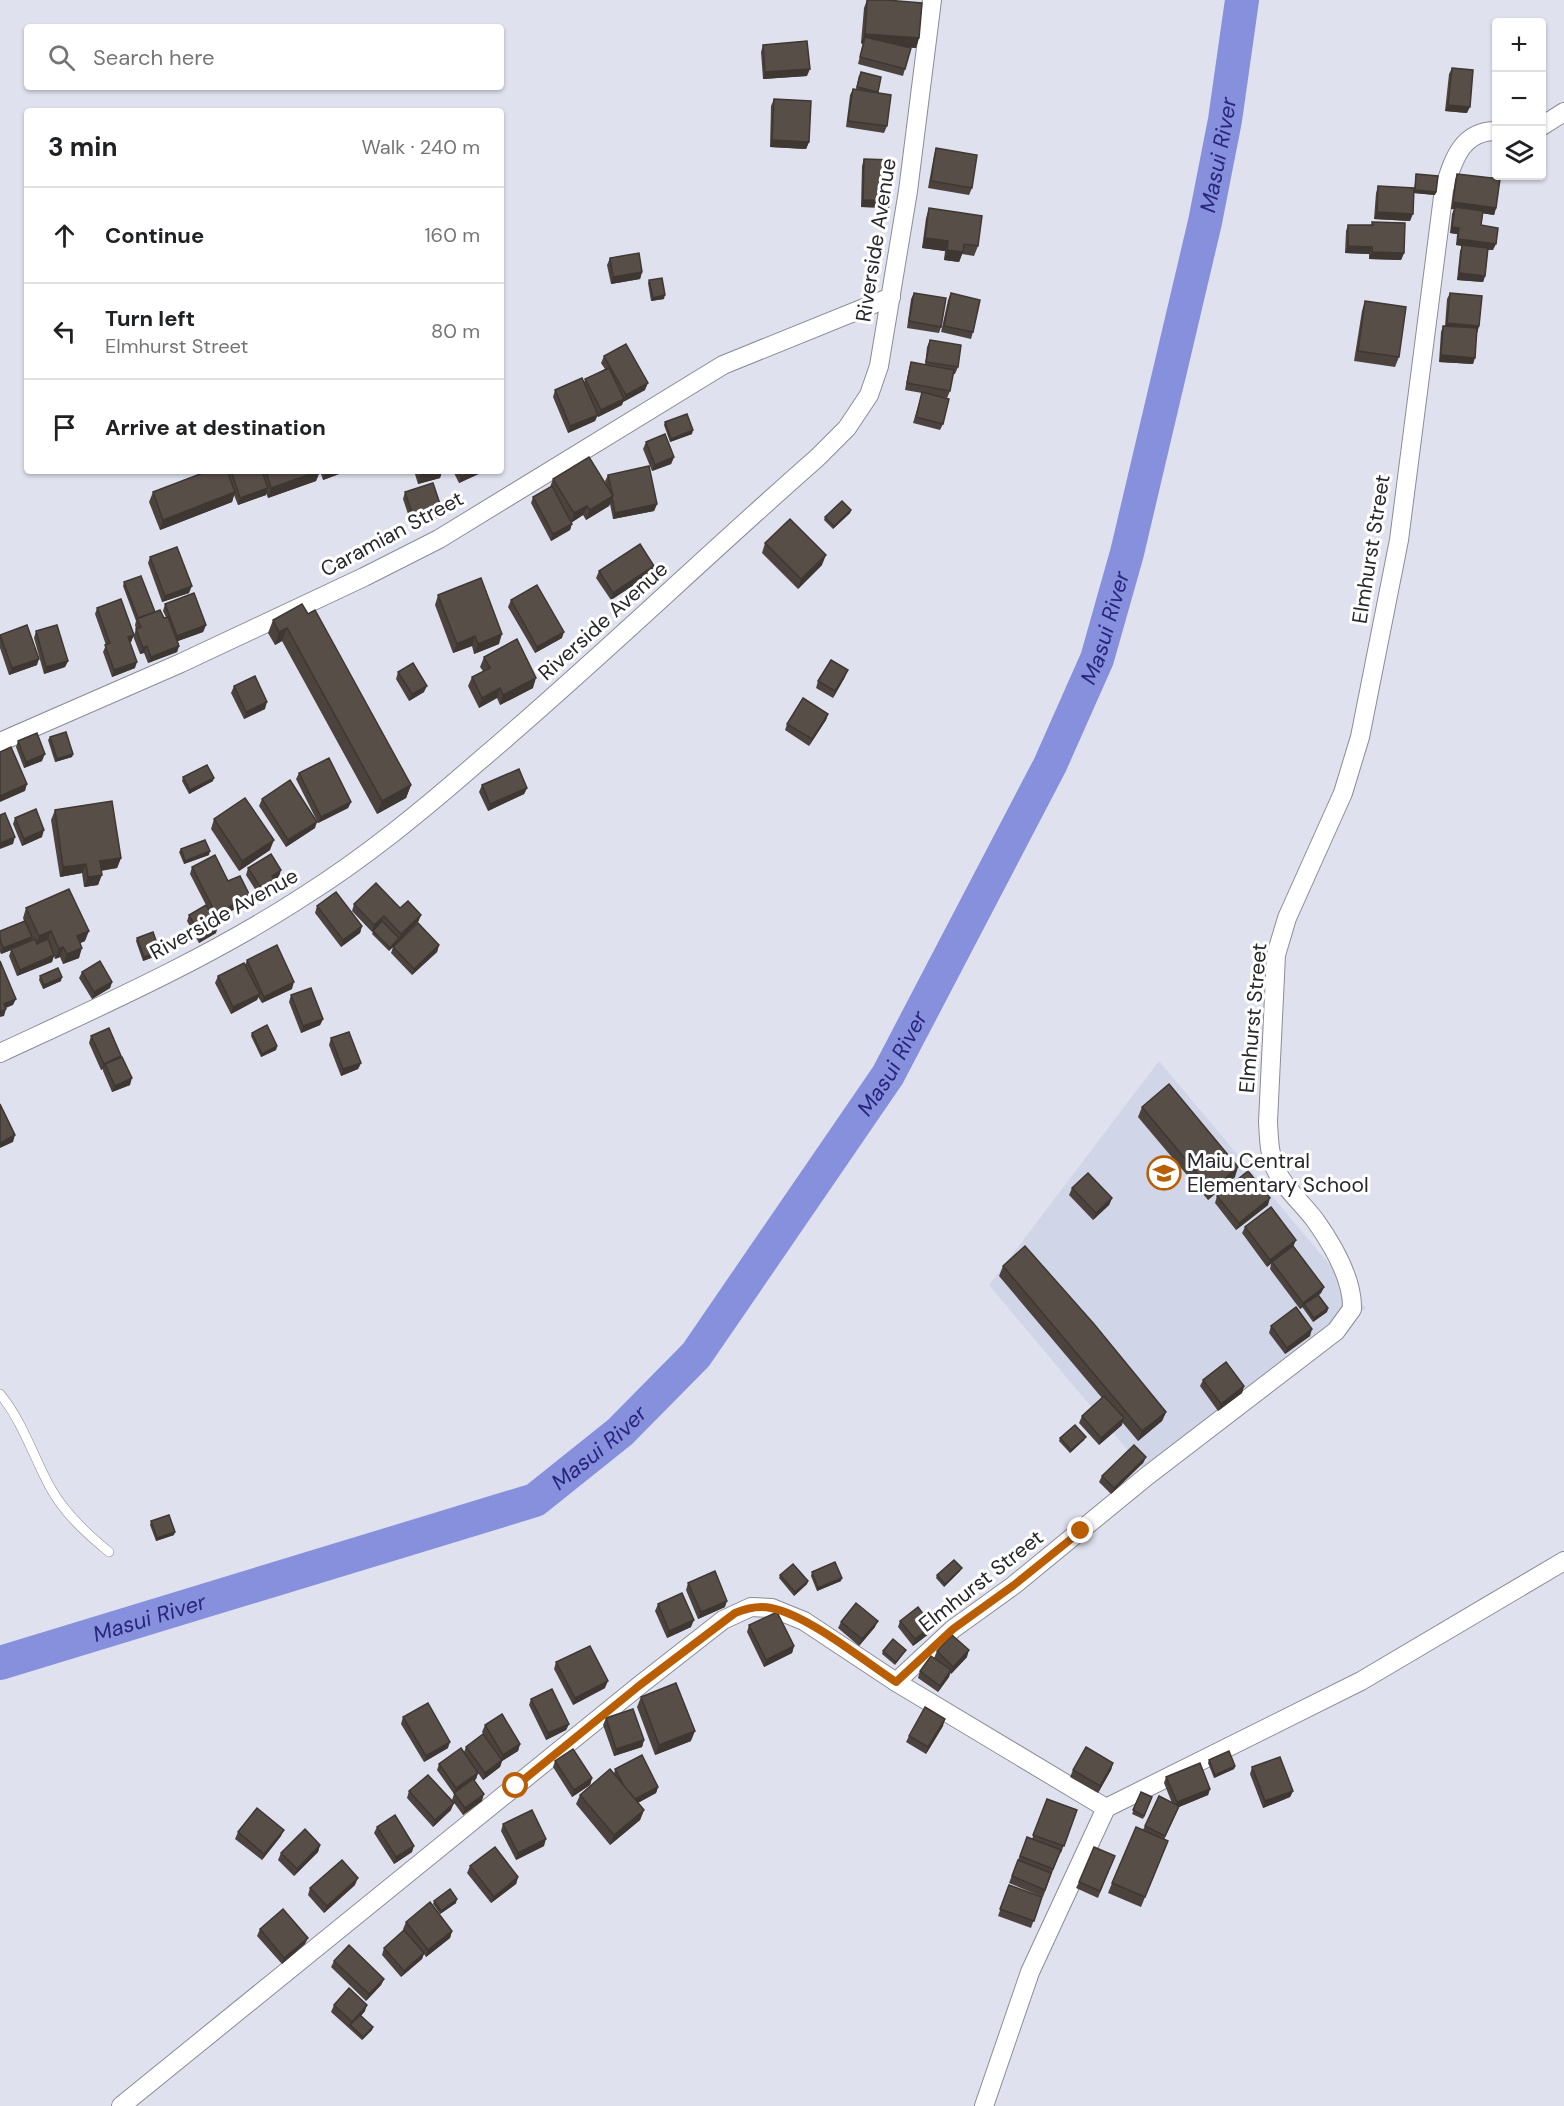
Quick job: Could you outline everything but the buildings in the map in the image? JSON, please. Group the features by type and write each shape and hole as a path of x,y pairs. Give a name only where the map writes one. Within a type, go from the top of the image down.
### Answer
{"street":[{"name":"Riverside Avenue","path":"0,1053 222,945 305,896 420,812 509,737 847,428 869,395 879,366 908,191 932,0"},
{"path":"1546,123 1564,112"},
{"name":"Elmhurst Street","path":"896,1682 953,1629 1014,1585 1147,1476 1336,1330 1352,1309 1349,1283 1336,1255 1316,1221 1286,1185 1276,1168 1269,1148 1268,1122 1276,955 1287,918 1343,793 1360,737 1399,540 1444,189 1453,159 1462,144 1485,131 1492,131"},
{"name":"Caramian Street","path":"0,742 181,663 364,577 439,539 723,365 891,297"},
{"path":"984,2106 1030,1972 1106,1808 1361,1681 1564,1561"},
{"path":"121,2106 640,1685 735,1613 750,1607 772,1608 804,1621 896,1682 1106,1808"}],"lane":[{"path":"0,1394 20,1423 60,1502 92,1538 109,1552"}],"shaded area":[{"name":"Maiu Central Elementary School","path":"1159,1061 1366,1308 1146,1472 989,1285"}],"waterway":[{"name":"Masui River","path":"0,1663 535,1500 620,1432 696,1355 888,1075 1050,765 1097,659 1127,553 1205,222 1225,120 1242,0"}],"place":[{"name":"Maiu Central Elementary School","path":"1164,1173"}],"route":[{"path":"516,1786 640,1685 735,1613 750,1607 772,1608 804,1621 896,1682 953,1629 1014,1585 1081,1531"}]}
